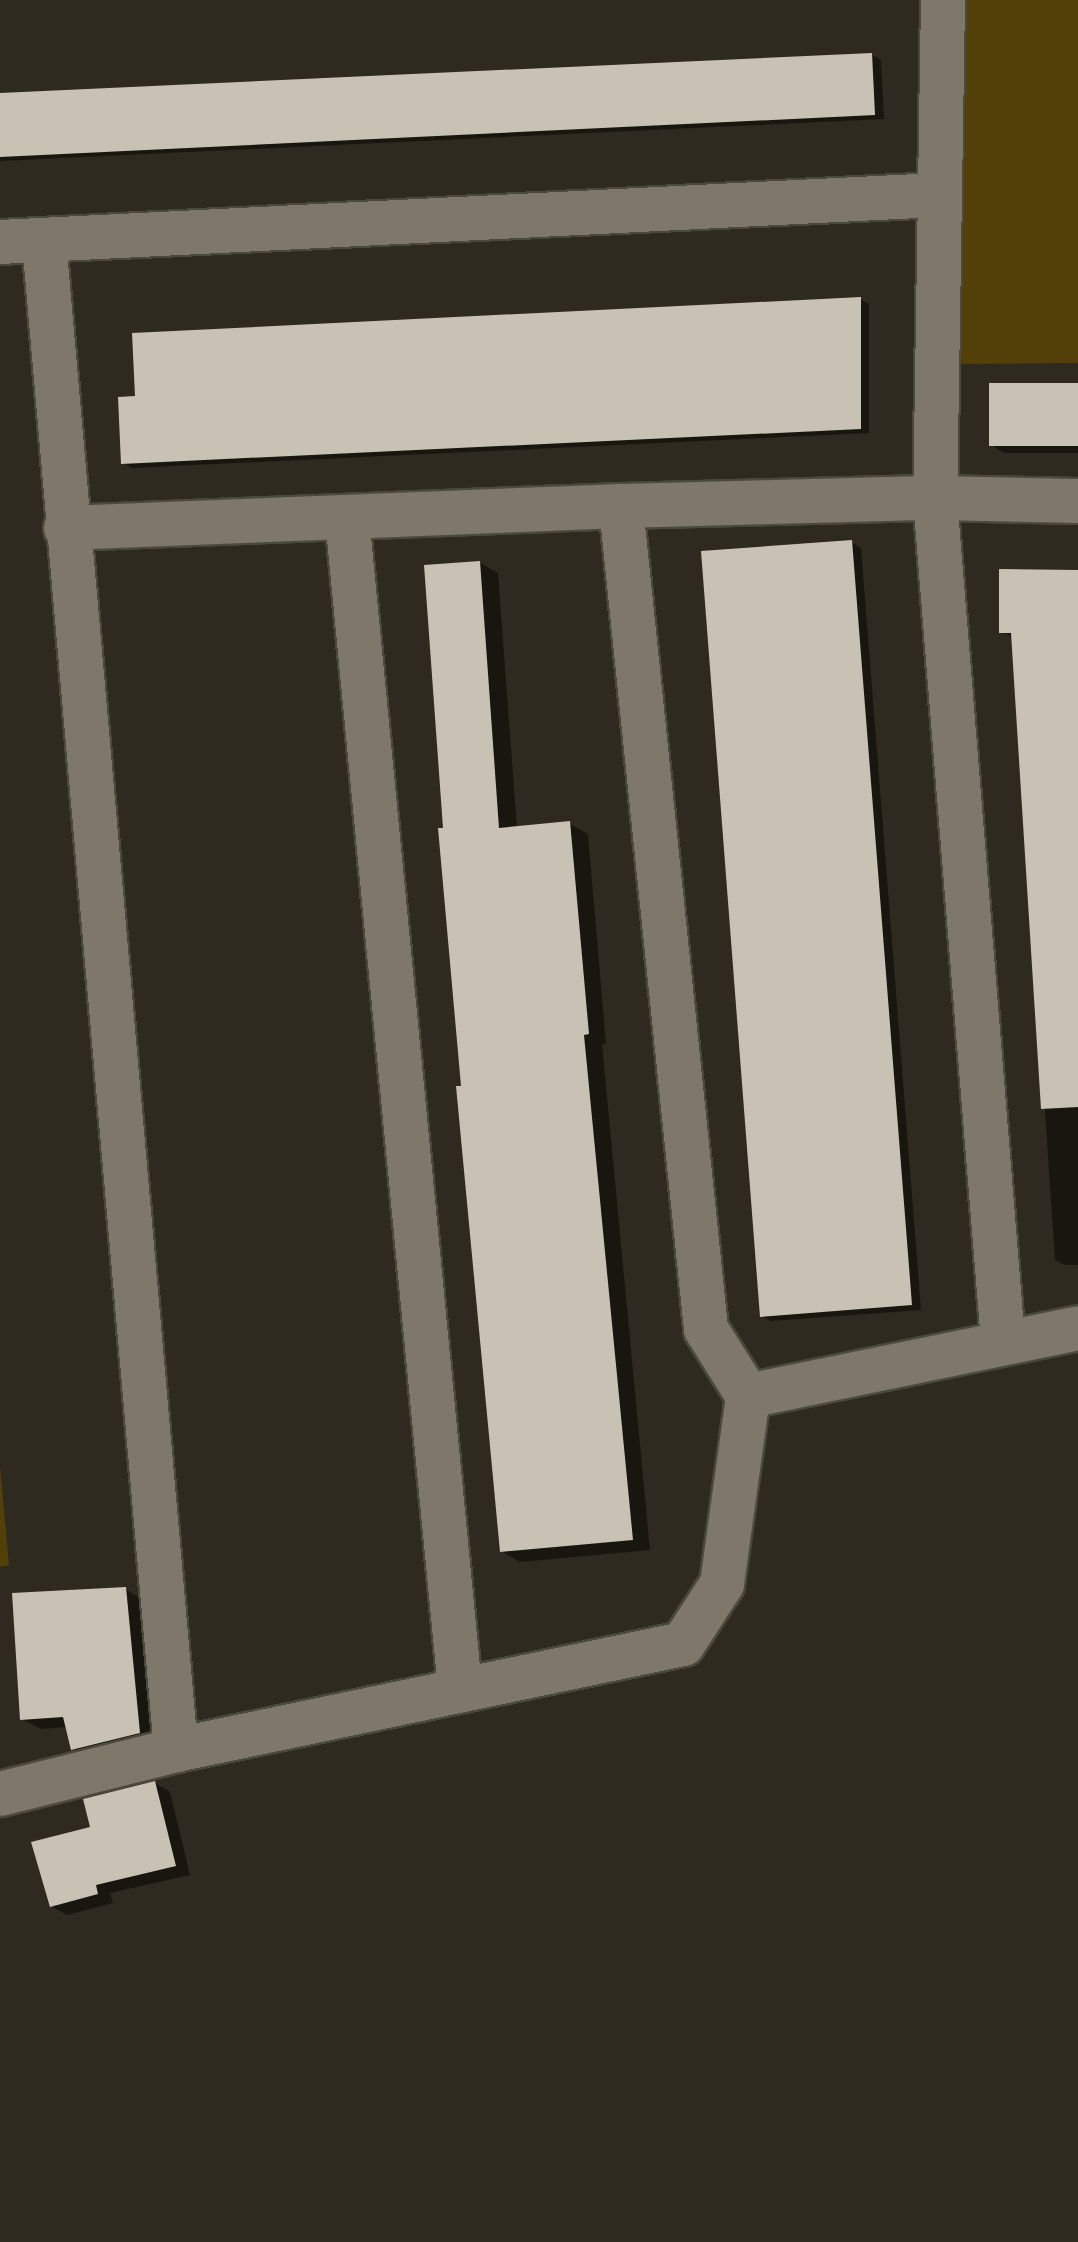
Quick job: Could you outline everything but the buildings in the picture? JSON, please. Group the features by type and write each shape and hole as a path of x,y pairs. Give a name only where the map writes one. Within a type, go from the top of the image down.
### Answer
{"street":[{"path":"943,0 935,498 1003,1341"},
{"path":"0,242 939,195"},
{"path":"44,241 66,528 176,1750"},
{"path":"66,528 621,506 935,498 1078,501"},
{"path":"0,1794 176,1750 683,1644 722,1584 748,1396 706,1329 621,506"},
{"path":"347,517 460,1689"},
{"path":"748,1396 1003,1341 1078,1328"}],"shaded area":[{"path":"961,0 1078,0 1078,363 958,364"},
{"path":"0,1467 9,1565 0,1567"}]}
